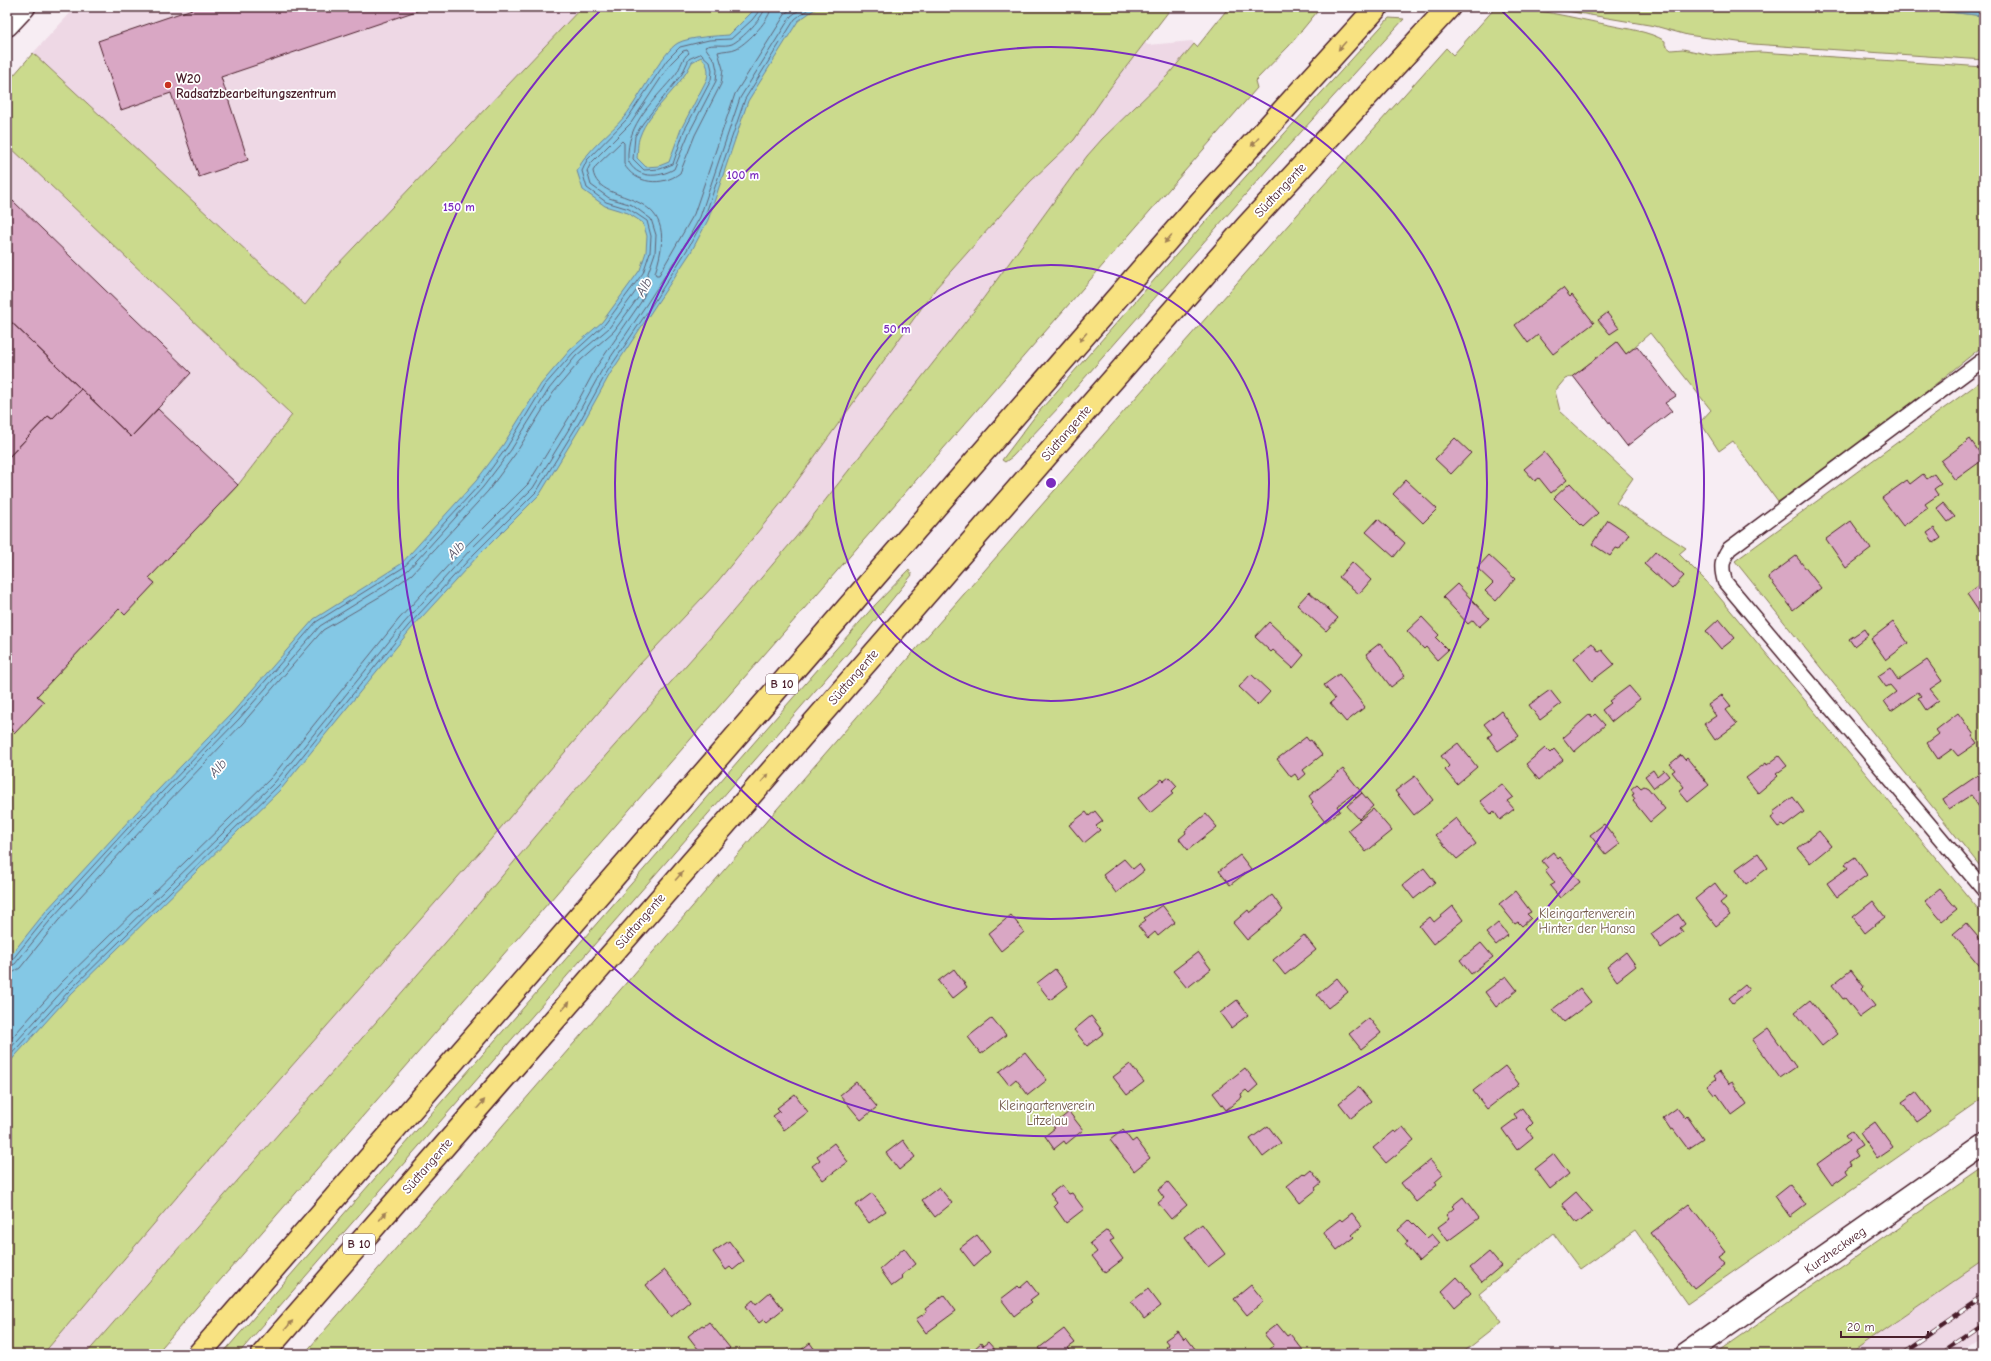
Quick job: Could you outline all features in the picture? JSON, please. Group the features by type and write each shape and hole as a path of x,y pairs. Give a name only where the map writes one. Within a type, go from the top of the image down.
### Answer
{"highway":[{"name":"B 10","path":"199,1354 1210,191 1373,12"},
{"name":"Südtangente","path":"263,1354 1242,232 1444,12"}],"street":[{"path":"7,25 24,7"},
{"name":"Kurzheckweg","path":"1686,1354 1984,1146"}],"lane":[{"path":"1984,359 1728,549 1723,558 1721,570 1730,588 1984,890"}],"shaded area":[{"path":"76,7 582,7 337,265 305,305 33,53"},
{"path":"1192,41 1194,44 1167,76 1102,139 1087,156 977,307 801,531 711,637 575,790 452,935 86,1354 43,1354 188,1184 486,845 639,665 718,581 782,502 936,288 1030,182 1074,140 1110,88 1145,43 1148,45"},
{"path":"7,144 292,415 238,485 150,578 155,583 125,615 119,610 37,695 44,702 15,733 7,727"},
{"path":"1984,1261 1984,1335 1958,1354 1850,1354"}],"green space":[{"path":"582,7 1172,7 1110,88 1074,140 1030,182 936,288 782,502 718,581 639,665 486,845 188,1184 43,1354 7,1354 7,727 8,726 15,732 44,702 37,696 119,609 125,614 155,583 149,578 238,485 292,415 7,144 7,83 33,53 305,305 337,265"},
{"path":"1229,7 1321,7 1289,46 1255,81 1257,88 156,1354 86,1354 452,935 575,790 711,637 801,531 977,307 1087,156 1102,139 1167,76 1194,44 1197,47"},
{"path":"1496,7 1509,7 1538,11 1638,31 1665,41 1665,45 1671,50 1683,49 1711,55 1760,52 1984,67 1984,345 1891,420 1778,502 1733,441 1719,451 1700,422 1711,410 1650,333 1626,354 1617,342 1573,376 1565,379 1555,391 1560,411 1633,478 1616,503 1686,548 1679,554 1706,581 1984,916 1984,1097 1687,1304 1635,1230 1580,1269 1553,1233 1479,1294 1502,1322 1461,1354 304,1354 1158,372 1446,48 1453,55"},
{"path":"1543,7 1922,7 1922,9 1984,16 1984,60 1753,44 1687,35 1655,26"},
{"path":"1389,18 1404,19 1281,154 1060,406 1012,457 1005,462 1002,460 1036,415 1218,207"},
{"path":"1984,379 1984,871 1735,561"},
{"path":"909,570 912,575 855,645 238,1354 222,1354 819,668 875,605"},
{"path":"1984,1167 1984,1261 1850,1354 1715,1354"}],"water":[{"name":"Alb","path":"757,7 818,7 798,21 748,101 708,220 691,252 610,374 583,423 540,494 477,557 411,629 282,788 71,994 7,1065 7,960 46,911 134,815 232,713 314,619 401,564 476,481 503,445 541,384 570,350 602,322 640,270 646,252 647,236 643,223 628,213 605,206 583,190 577,171 593,148 625,116 658,65 672,48 678,43 689,39 729,35","holes":["701,57 707,65 707,79 681,129 669,162 659,166 646,167 637,158 639,139 644,127 650,117 680,82 692,62"]},
{"path":"1922,7 1984,7 1984,16 1922,9"}],"building":[{"name":"W20 Radsatzbearbeitungszentrum","path":"198,7 428,7 221,77 248,160 199,177 171,93 121,110 98,41"},
{"path":"7,199 11,203 13,201 191,373 131,437 7,318"},
{"path":"1563,288 1570,297 1572,295 1594,323 1553,354 1538,335 1528,343 1515,325"},
{"path":"1607,313 1619,328 1610,334 1598,320"},
{"path":"7,318 81,389 52,419 48,416 7,459"},
{"path":"1617,342 1626,354 1637,346 1676,396 1665,403 1672,411 1627,446 1573,376"},
{"path":"81,389 131,437 158,409 238,485 149,578 155,583 125,615 119,609 37,696 44,702 15,733 8,726 7,727 7,459 48,416 52,419"},
{"path":"1455,438 1471,453 1451,474 1435,459"},
{"path":"1970,439 1984,459 1955,480 1941,461"},
{"path":"1544,452 1567,480 1551,493 1539,478 1535,481 1524,469"},
{"path":"1923,474 1927,479 1934,474 1941,484 1934,489 1938,495 1925,504 1928,508 1903,526 1882,498 1907,480 1910,484"},
{"path":"1406,480 1437,509 1423,523 1393,494"},
{"path":"1570,483 1598,513 1583,527 1554,498"},
{"path":"1984,484 1984,493 1980,487"},
{"path":"1943,503 1955,517 1948,522 1937,508"},
{"path":"1378,519 1405,543 1394,557 1366,532"},
{"path":"1608,520 1629,534 1619,549 1616,548 1610,556 1592,544"},
{"path":"1851,521 1871,549 1846,568 1826,539"},
{"path":"1934,528 1941,538 1934,543 1927,533"},
{"path":"1656,551 1684,576 1672,589 1644,564"},
{"path":"1489,555 1515,579 1496,601 1485,591 1493,583 1477,568"},
{"path":"1796,556 1821,588 1793,610 1768,577"},
{"path":"1352,562 1371,580 1359,594 1339,577"},
{"path":"1984,582 1984,615 1982,616 1967,594"},
{"path":"1457,584 1489,618 1479,627 1473,620 1468,624 1443,597"},
{"path":"1309,592 1338,618 1326,631 1297,605"},
{"path":"1422,617 1439,635 1436,638 1448,650 1437,660 1426,647 1424,649 1407,631"},
{"path":"1719,619 1735,638 1721,649 1706,631"},
{"path":"1269,622 1304,655 1293,668 1273,650 1271,652 1255,637"},
{"path":"1893,622 1908,643 1886,660 1871,639"},
{"path":"1864,629 1868,635 1854,646 1849,639"},
{"path":"1380,643 1405,676 1391,687 1366,654"},
{"path":"1592,643 1599,652 1602,650 1614,664 1592,681 1574,658"},
{"path":"1927,660 1942,681 1930,689 1939,700 1926,710 1918,698 1921,696 1918,692 1891,711 1884,701 1896,692 1890,685 1886,687 1878,676 1890,668 1898,680"},
{"path":"1251,674 1270,692 1258,705 1239,687"},
{"path":"1339,674 1365,707 1346,722 1330,703 1335,699 1324,685"},
{"path":"1629,686 1640,699 1611,722 1602,710 1611,703 1609,701"},
{"path":"1550,690 1561,704 1540,720 1529,705"},
{"path":"1722,695 1731,706 1726,710 1737,724 1715,740 1704,724 1716,716 1708,705"},
{"path":"1501,711 1519,736 1498,751 1488,737 1492,734 1484,724"},
{"path":"1958,713 1974,735 1972,736 1977,743 1958,756 1952,749 1938,759 1927,743 1939,734 1936,730"},
{"path":"1590,714 1592,717 1595,714 1605,725 1574,752 1563,738"},
{"path":"1306,737 1309,741 1311,740 1322,755 1303,770 1306,774 1299,780 1295,774 1291,777 1277,759"},
{"path":"1458,743 1477,767 1457,784 1445,770 1449,766 1441,756"},
{"path":"1545,748 1550,753 1554,749 1563,760 1539,780 1526,764"},
{"path":"1681,755 1685,760 1687,758 1709,785 1688,802 1679,791 1684,787 1672,772 1675,770 1670,764"},
{"path":"1779,756 1787,766 1776,774 1778,776 1758,793 1746,778 1766,763 1767,765"},
{"path":"1343,769 1362,793 1356,798 1353,794 1337,806 1340,811 1325,822 1311,804 1313,802 1309,796"},
{"path":"1653,770 1657,776 1664,770 1669,776 1654,788 1645,776"},
{"path":"1984,771 1984,804 1979,807 1971,795 1949,809 1943,799"},
{"path":"1415,776 1433,800 1414,815 1395,791"},
{"path":"1169,777 1177,786 1172,791 1174,793 1150,813 1138,798 1162,779 1164,781"},
{"path":"1502,784 1513,797 1507,801 1514,809 1500,820 1494,811 1491,814 1480,801"},
{"path":"1637,784 1641,788 1644,786 1648,788 1665,809 1650,822 1633,801 1635,799 1632,795 1634,794 1631,789"},
{"path":"1362,793 1373,806 1359,819 1347,806"},
{"path":"1793,797 1804,812 1784,827 1782,825 1778,827 1771,818 1775,815 1773,812"},
{"path":"1373,809 1392,831 1366,852 1348,830"},
{"path":"1095,811 1103,821 1096,826 1100,830 1084,843 1069,825 1086,812 1089,816"},
{"path":"1206,814 1217,827 1188,850 1179,839 1186,833 1185,831"},
{"path":"1456,818 1476,844 1457,859 1435,835"},
{"path":"1604,824 1620,844 1606,855 1590,835"},
{"path":"1819,831 1831,846 1810,863 1798,848"},
{"path":"1553,852 1558,859 1560,857 1580,882 1560,898 1550,886 1555,883 1545,870 1548,868 1542,861"},
{"path":"1758,853 1768,868 1746,884 1736,869"},
{"path":"1240,855 1251,869 1230,885 1219,871"},
{"path":"1855,857 1867,875 1837,897 1827,883 1848,868 1845,864"},
{"path":"1124,859 1133,869 1139,864 1144,871 1116,893 1103,875"},
{"path":"1424,868 1435,882 1414,899 1403,885"},
{"path":"1715,883 1726,898 1720,903 1730,915 1716,926 1695,899"},
{"path":"1940,889 1957,909 1942,921 1925,901"},
{"path":"1515,891 1531,912 1527,914 1531,918 1522,926 1518,922 1515,924 1499,904"},
{"path":"1272,895 1283,910 1247,940 1233,923 1248,910 1250,913"},
{"path":"1873,901 1885,917 1865,933 1853,917"},
{"path":"1162,905 1175,922 1158,936 1155,932 1148,938 1138,926 1146,920 1144,918"},
{"path":"1453,906 1463,920 1433,944 1419,926 1430,917 1434,922"},
{"path":"1678,914 1685,924 1680,928 1683,932 1661,948 1651,934"},
{"path":"1011,915 1024,932 1001,951 988,934"},
{"path":"1498,923 1508,935 1496,945 1486,933"},
{"path":"1966,923 1984,944 1984,971 1953,934"},
{"path":"1304,935 1316,950 1285,975 1273,960"},
{"path":"1481,943 1493,957 1471,974 1460,960"},
{"path":"1198,952 1211,969 1187,988 1173,971"},
{"path":"1626,952 1636,966 1617,981 1607,967"},
{"path":"954,969 967,987 952,999 938,981"},
{"path":"1055,969 1068,986 1050,1000 1037,983"},
{"path":"1851,970 1864,987 1862,989 1875,1006 1860,1017 1845,998 1843,999 1832,985"},
{"path":"1506,976 1517,990 1496,1007 1485,992"},
{"path":"1337,978 1348,992 1328,1008 1317,995"},
{"path":"1745,985 1749,990 1733,1003 1729,998"},
{"path":"1580,988 1591,1002 1564,1022 1553,1009"},
{"path":"1237,1000 1248,1015 1231,1028 1220,1013"},
{"path":"1810,1000 1837,1034 1822,1046 1795,1012"},
{"path":"1091,1016 1104,1033 1087,1046 1074,1030"},
{"path":"992,1018 1006,1035 981,1054 968,1037"},
{"path":"1369,1018 1381,1033 1361,1049 1349,1034"},
{"path":"1768,1028 1796,1067 1780,1078 1752,1040"},
{"path":"1025,1052 1047,1080 1028,1095 1016,1079 1009,1085 999,1072"},
{"path":"1130,1064 1144,1082 1127,1095 1113,1077"},
{"path":"1505,1066 1519,1084 1487,1109 1473,1091"},
{"path":"1245,1068 1258,1085 1249,1093 1246,1090 1241,1094 1242,1097 1226,1110 1213,1093"},
{"path":"1719,1072 1729,1084 1732,1082 1747,1104 1732,1115 1717,1094 1715,1096 1707,1086 1716,1079 1714,1076"},
{"path":"856,1082 877,1107 861,1120 840,1095"},
{"path":"1359,1087 1371,1102 1351,1118 1339,1103"},
{"path":"1916,1092 1931,1112 1917,1122 1902,1102"},
{"path":"795,1094 808,1112 784,1130 773,1116 780,1111 777,1108"},
{"path":"1522,1108 1533,1123 1527,1129 1533,1137 1517,1150 1502,1129 1517,1118 1514,1114"},
{"path":"1677,1108 1685,1118 1687,1116 1703,1139 1688,1149 1673,1129 1671,1130 1663,1118"},
{"path":"1069,1112 1083,1130 1066,1144 1064,1141 1054,1149 1045,1136 1055,1128 1052,1126"},
{"path":"1875,1122 1893,1147 1877,1158 1860,1133"},
{"path":"1268,1126 1281,1143 1263,1157 1250,1139"},
{"path":"1403,1127 1414,1140 1386,1163 1373,1148 1394,1131 1396,1133"},
{"path":"1123,1130 1132,1142 1136,1139 1150,1158 1134,1171 1110,1140"},
{"path":"1852,1131 1862,1145 1854,1150 1858,1156 1849,1162 1851,1165 1845,1170 1847,1174 1832,1185 1817,1164 1849,1141 1845,1136"},
{"path":"903,1140 915,1157 899,1170 886,1153"},
{"path":"834,1143 848,1162 823,1180 812,1166 820,1160 817,1156"},
{"path":"1554,1154 1569,1174 1550,1189 1535,1169"},
{"path":"1430,1160 1443,1175 1435,1182 1437,1185 1416,1202 1401,1183"},
{"path":"1311,1170 1321,1183 1315,1188 1316,1190 1300,1203 1287,1186 1303,1173 1305,1175"},
{"path":"1168,1182 1187,1205 1171,1219 1158,1203 1164,1198 1158,1190"},
{"path":"1790,1184 1806,1205 1790,1217 1775,1196"},
{"path":"1062,1185 1069,1194 1072,1193 1084,1209 1066,1223 1054,1206 1057,1203 1050,1194"},
{"path":"939,1187 952,1203 935,1217 922,1200"},
{"path":"1576,1192 1592,1211 1577,1223 1562,1204"},
{"path":"872,1193 886,1211 869,1223 856,1205"},
{"path":"1463,1197 1479,1218 1448,1241 1438,1227 1449,1219 1446,1215 1454,1208 1452,1206"},
{"path":"1689,1204 1726,1252 1719,1257 1725,1264 1694,1288 1651,1233"},
{"path":"1352,1213 1362,1226 1352,1235 1354,1237 1337,1250 1323,1232 1340,1219 1342,1221"},
{"path":"1409,1220 1427,1238 1432,1234 1440,1243 1419,1261 1405,1244 1408,1242 1398,1230"},
{"path":"1202,1224 1225,1254 1208,1267 1185,1237"},
{"path":"1107,1230 1114,1239 1110,1241 1123,1259 1105,1273 1092,1256 1097,1252 1090,1243"},
{"path":"977,1235 990,1252 974,1266 960,1248"},
{"path":"729,1241 744,1261 733,1270 730,1267 726,1270 713,1252"},
{"path":"904,1248 916,1264 901,1276 903,1278 892,1286 880,1269"},
{"path":"1489,1252 1501,1266 1482,1282 1470,1268"},
{"path":"665,1270 690,1301 671,1317 646,1285"},
{"path":"1457,1277 1471,1293 1455,1307 1442,1291"},
{"path":"1028,1281 1038,1294 1030,1300 1032,1302 1014,1316 1001,1299 1018,1286 1020,1288"},
{"path":"1251,1285 1264,1301 1247,1315 1234,1299"},
{"path":"1148,1289 1161,1306 1144,1319 1131,1302"},
{"path":"770,1292 783,1309 767,1322 764,1319 759,1323 746,1306 753,1300 756,1304"},
{"path":"944,1295 956,1311 926,1333 916,1319 927,1312 925,1309"},
{"path":"709,1322 730,1348 723,1354 702,1354 688,1336 702,1325 704,1326"},
{"path":"1277,1324 1287,1336 1290,1334 1303,1350 1298,1354 1274,1354 1270,1349 1274,1346 1264,1334"},
{"path":"1064,1329 1075,1343 1068,1348 1071,1351 1067,1354 1044,1354 1039,1348"},
{"path":"1178,1331 1184,1339 1186,1337 1199,1354 1171,1354 1166,1347 1169,1345 1165,1340"},
{"path":"988,1342 996,1351 993,1354 968,1354 981,1343 983,1346"},
{"path":"810,1343 818,1354 796,1354"}],"railway":[{"path":"1901,1354 1984,1297"},
{"path":"1939,1354 1984,1323"}],"place":[{"name":"W20 Radsatzbearbeitungszentrum","path":"168,85"}],"park label":[{"name":"Kleingartenverein Hinter der Hansa","path":"1587,920"},
{"name":"Kleingartenverein Litzelau","path":"1047,1112"}]}
